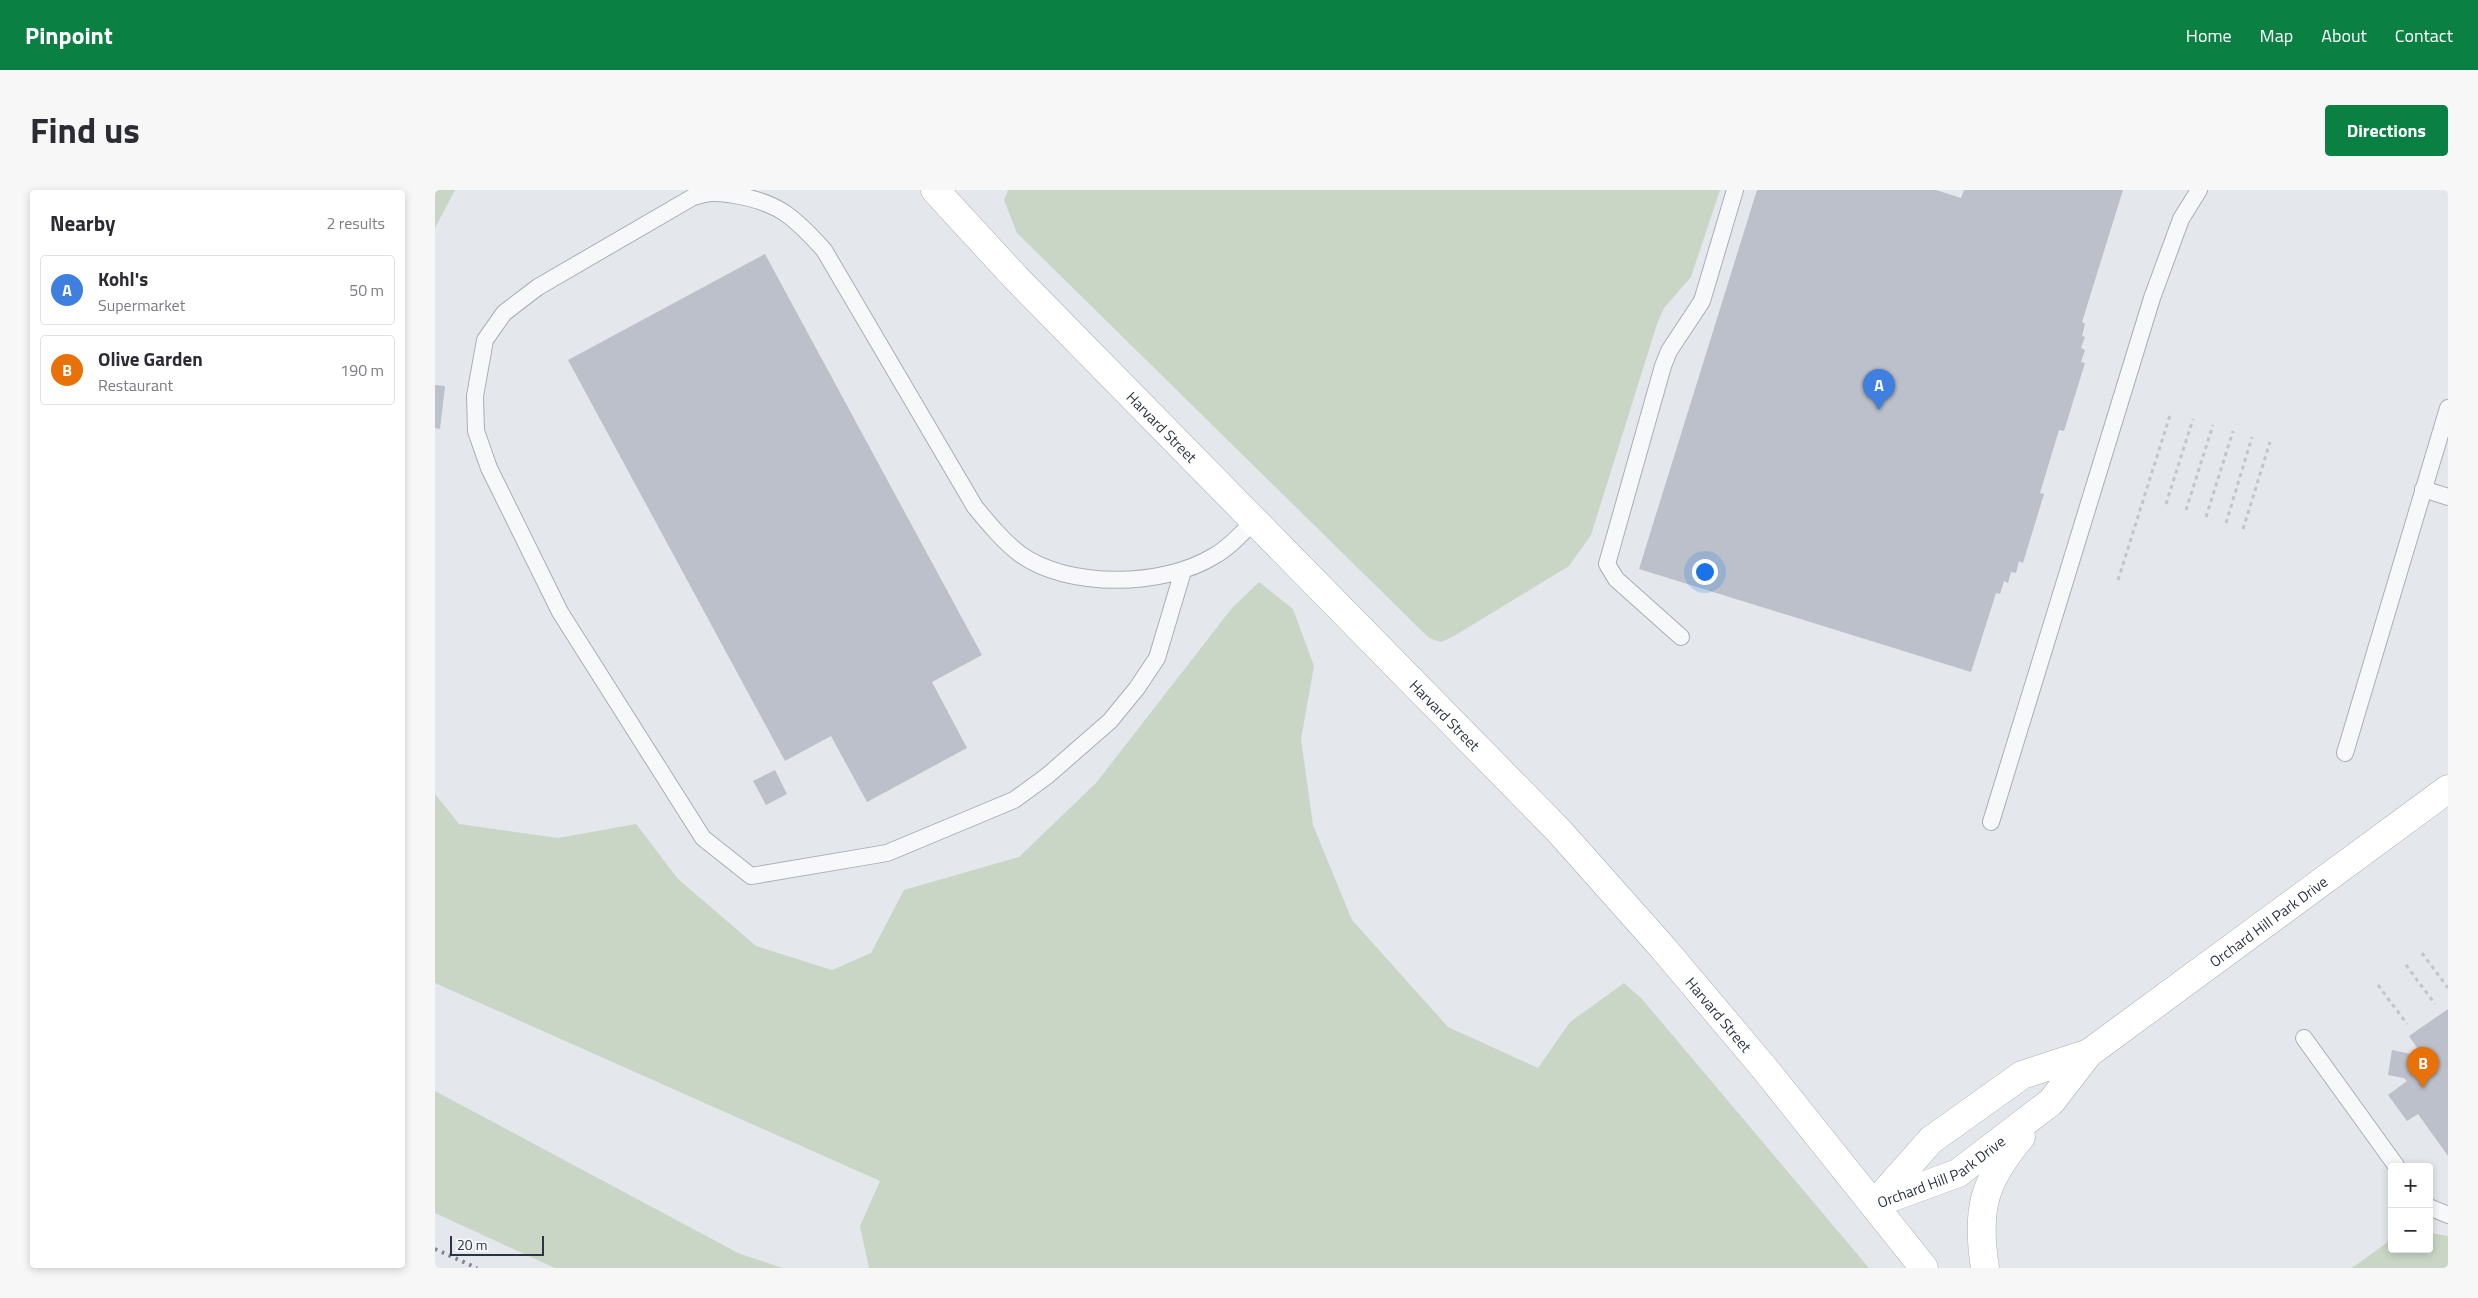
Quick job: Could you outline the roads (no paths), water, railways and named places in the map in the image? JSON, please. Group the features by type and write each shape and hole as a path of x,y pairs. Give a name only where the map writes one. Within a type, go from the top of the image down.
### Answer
{"main road":[{"name":"Harvard Street","path":"935,190 1017,278 1559,831 1663,948 1765,1070 1925,1268"},
{"name":"Orchard Hill Park Drive","path":"1874,1204 1957,1173 2051,1102 2089,1053 2448,789"},
{"name":"Orchard Hill Park Drive","path":"1874,1204 1931,1140 2022,1075 2089,1053"},
{"path":"1985,1268 1982,1215 1984,1197 1991,1179 2007,1154 2051,1102"}],"lane":[{"path":"1681,637 1616,579 1607,564 1663,366 1669,351 1702,301 1735,190"},
{"path":"1991,822 2152,298 2181,219 2199,190"},
{"path":"1183,571 1157,658 1137,688 1110,721 1047,776 1014,800 887,854 751,876 703,838 551,595 489,468 476,431 475,396 485,340 504,312 538,287 693,197 710,192 751,198 776,206 800,223 824,250 975,507 1001,537 1021,555 1055,571 1097,579 1147,578 1183,571 1215,556 1255,522"},
{"path":"2345,753 2448,408"},
{"path":"2423,489 2448,496"},
{"path":"2304,1038 2394,1163"},
{"path":"2431,1208 2448,1215"}],"railway":[{"path":"435,1249 477,1268"}],"place":[{"name":"Kohl's","path":"1879,410"},
{"name":"Olive Garden","path":"2423,1088"}]}
